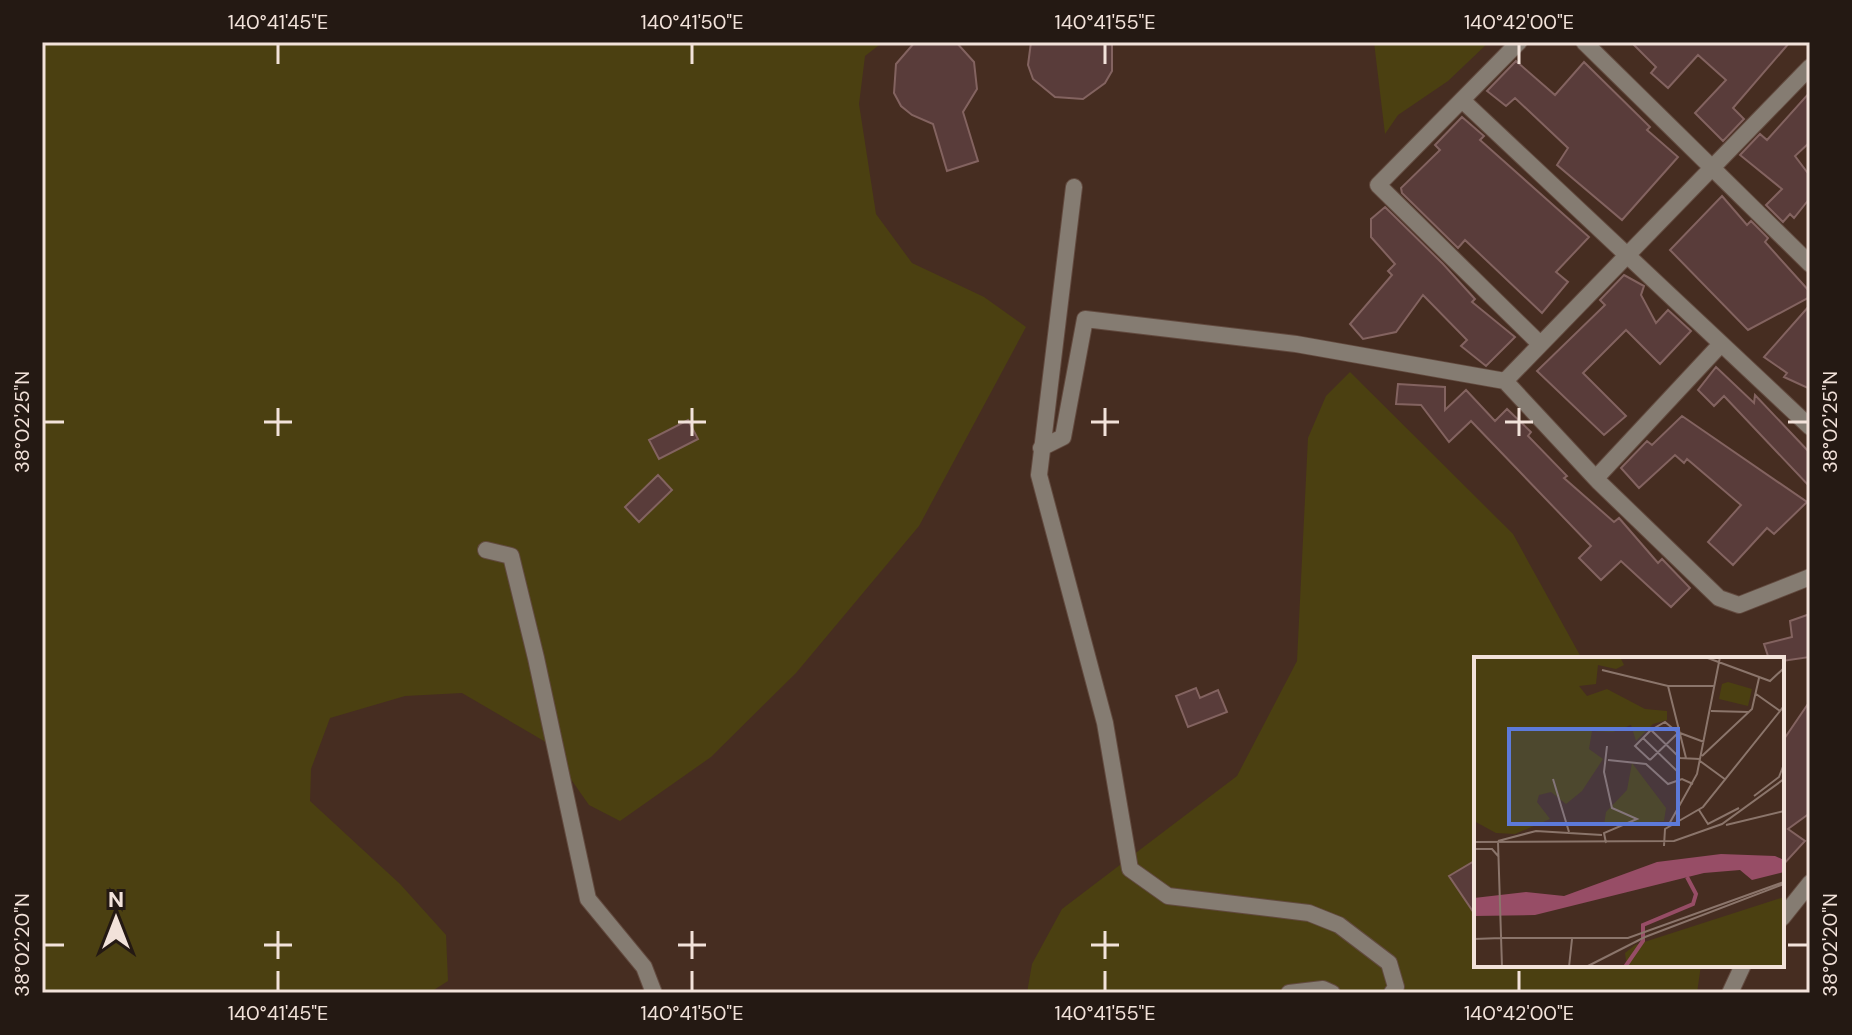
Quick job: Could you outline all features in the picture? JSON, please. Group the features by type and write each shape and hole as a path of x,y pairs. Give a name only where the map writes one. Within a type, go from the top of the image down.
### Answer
{"street":[{"path":"1519,42 1378,185 1539,343"},
{"path":"1584,42 1714,166 1810,264"},
{"path":"1505,381 1810,67"},
{"path":"1462,100 1810,427"},
{"path":"1074,187 1039,475 1105,723 1130,869 1168,896 1309,913 1339,925 1389,963 1396,987 1392,993"},
{"path":"1041,448 1063,437 1085,319 1296,344 1505,381 1596,478 1719,598 1739,605 1810,577"},
{"path":"1596,478 1721,344"},
{"path":"486,550 511,556 588,899 644,967 654,993"},
{"path":"1784,916 1810,883"},
{"path":"1730,993 1742,967"},
{"path":"1289,993 1323,989 1332,993"}],"shaded area":[{"path":"42,42 883,42 865,56 859,104 876,214 912,263 984,297 1026,327 919,526 796,673 711,757 620,821 589,805 544,741 462,693 405,696 330,718 311,769 310,801 400,884 446,935 448,981 429,993 42,993"},
{"path":"1374,42 1489,42 1448,81 1398,115 1385,134"},
{"path":"1350,372 1513,534 1581,657 1474,657 1474,967 1701,967 1697,993 1027,993 1032,964 1062,909 1237,776 1297,661 1308,438 1326,396"}],"building":[{"path":"915,42 956,42 974,62 977,89 963,112 978,161 947,171 933,124 912,115 901,106 894,93 896,64"},
{"path":"1031,42 1112,42 1112,71 1105,83 1083,99 1055,97 1033,79 1028,65"},
{"path":"1631,42 1790,42 1733,108 1744,119 1723,141 1695,113 1726,80 1698,55 1668,88 1651,73 1656,67"},
{"path":"1516,61 1555,95 1584,62 1650,127 1647,130 1678,157 1622,220 1557,165 1568,148 1515,98 1506,106 1487,91"},
{"path":"1810,92 1810,142 1795,156 1810,176 1810,198 1794,218 1790,214 1783,222 1766,205 1782,189 1740,155 1760,134 1767,140"},
{"path":"1462,117 1484,136 1480,140 1589,237 1556,272 1568,282 1542,313 1465,240 1458,248 1402,193 1401,188 1440,150 1435,145"},
{"path":"1722,196 1747,225 1751,221 1768,238 1765,242 1810,292 1810,297 1748,330 1670,250"},
{"path":"1385,207 1443,264 1475,299 1472,302 1515,337 1486,366 1461,346 1467,340 1423,295 1396,332 1363,339 1350,324 1392,275 1388,271 1395,264 1371,237 1371,219"},
{"path":"1624,275 1644,286 1641,295 1656,323 1668,310 1691,331 1660,364 1626,330 1583,373 1626,416 1604,435 1537,371 1605,305 1600,300"},
{"path":"1810,305 1810,389 1784,377 1787,373 1764,357"},
{"path":"1716,367 1754,403 1755,395 1810,453 1810,487 1724,396 1714,406 1698,390"},
{"path":"1398,384 1445,387 1445,410 1466,390 1495,421 1507,409 1531,432 1528,436 1567,476 1564,478 1614,522 1619,518 1658,563 1662,559 1690,588 1671,607 1621,561 1601,580 1579,558 1591,546 1471,421 1449,442 1421,405 1396,404"},
{"path":"1682,416 1807,502 1774,534 1767,528 1733,565 1708,542 1741,505 1687,459 1684,463 1675,455 1639,488 1621,468 1647,441 1652,445"},
{"path":"688,420 698,439 659,459 649,440"},
{"path":"658,475 672,490 639,522 625,507"},
{"path":"1810,614 1810,657 1784,661 1784,657 1768,657 1764,644 1792,637 1790,621"},
{"path":"1196,688 1200,698 1218,690 1227,712 1188,727 1176,696"},
{"path":"1810,701 1810,813 1788,829 1805,841 1784,864 1784,739"},
{"path":"1474,861 1474,913 1449,876"}]}
